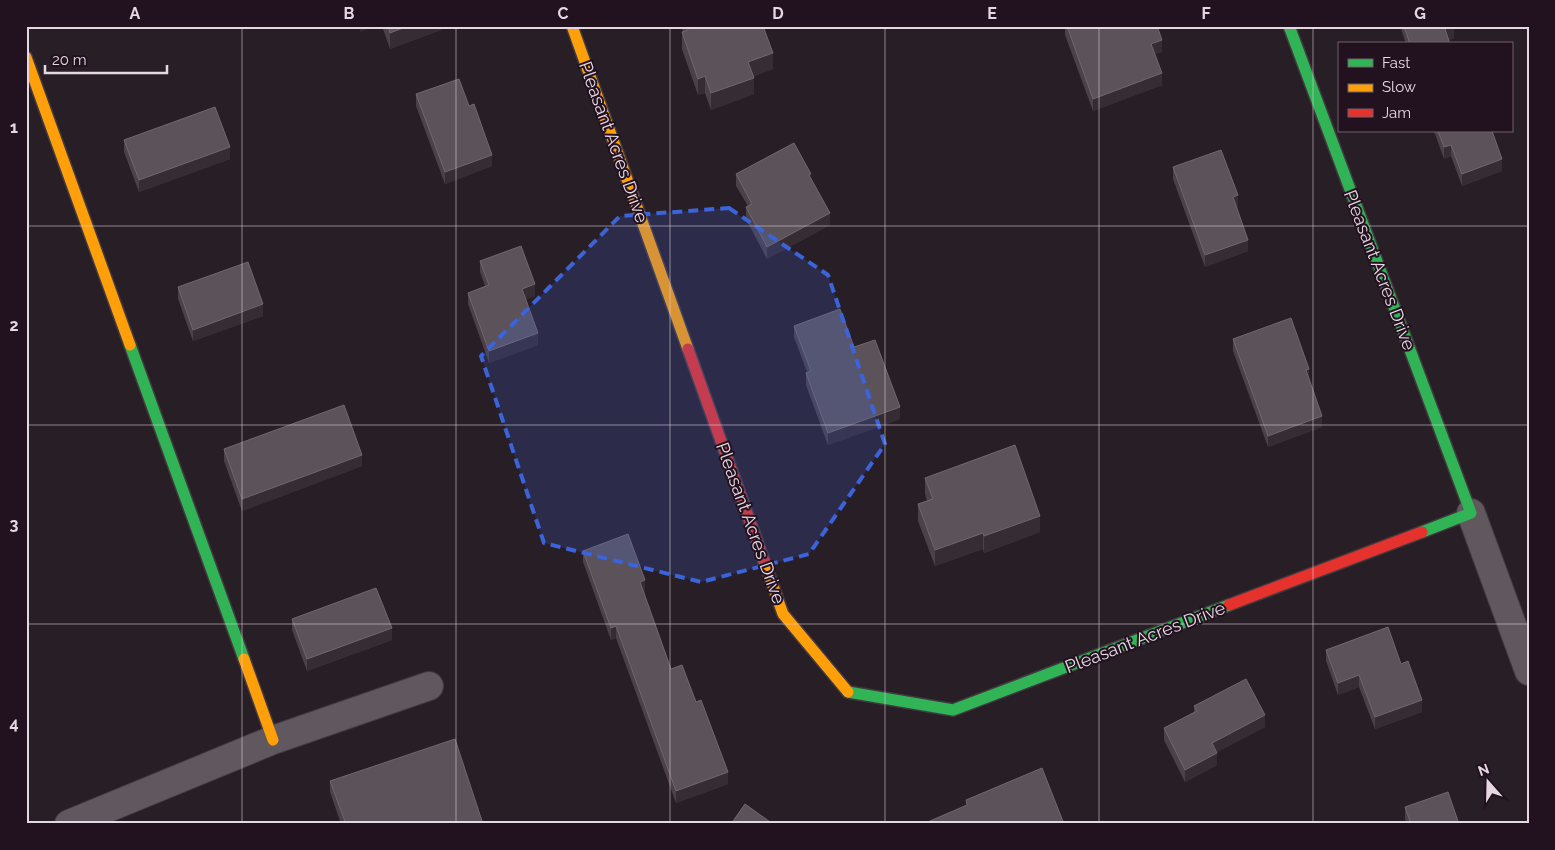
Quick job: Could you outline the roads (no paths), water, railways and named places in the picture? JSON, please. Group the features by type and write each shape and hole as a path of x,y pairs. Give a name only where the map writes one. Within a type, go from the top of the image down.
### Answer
{"street":[{"name":"Pleasant Acres Drive","path":"572,26 783,614 849,693 952,710 1471,513"},
{"name":"Pleasant Acres Drive","path":"1289,26 1529,671"},
{"path":"26,57 273,740"},
{"path":"69,824 273,740 429,686"}]}
